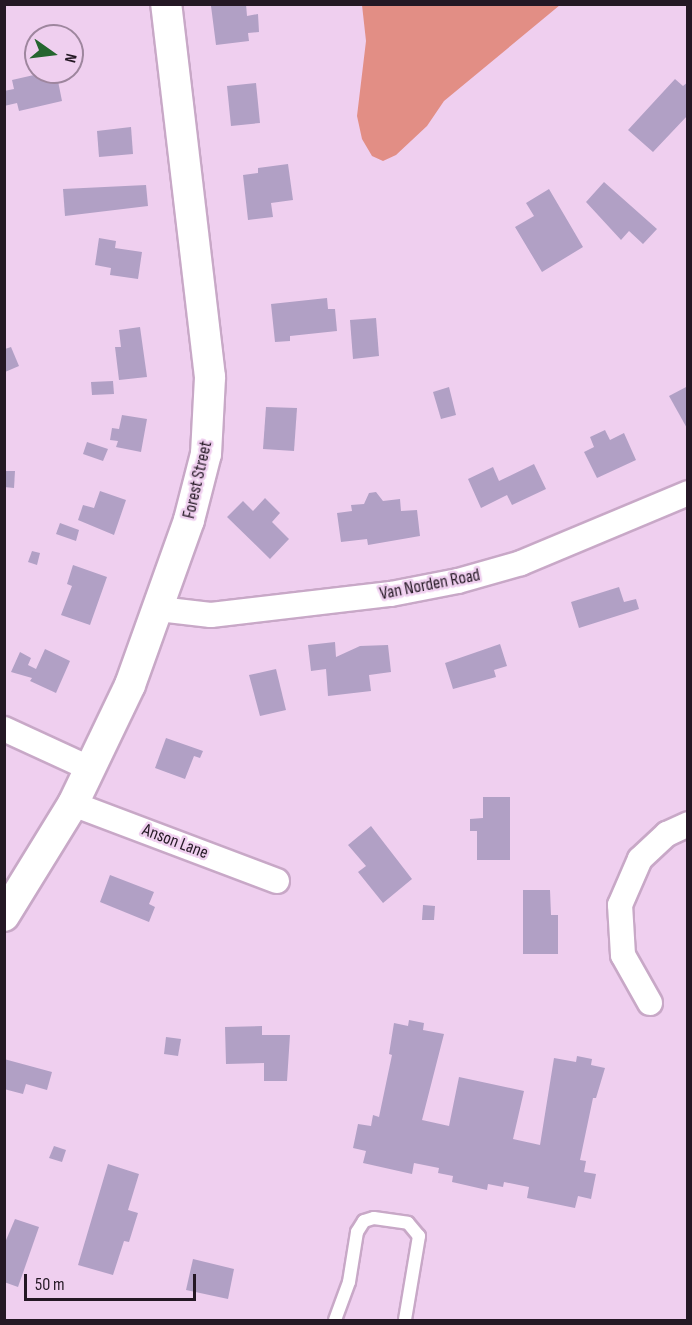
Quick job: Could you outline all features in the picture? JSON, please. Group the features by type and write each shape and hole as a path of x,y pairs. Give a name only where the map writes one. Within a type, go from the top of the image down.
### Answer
{"street":[{"name":"Forest Street","path":"4,916 73,804 130,685 159,609 199,485 211,400 166,4"},
{"name":"Van Norden Road","path":"159,609 211,615 447,584 521,563 687,493"},
{"path":"4,729 91,769"},
{"name":"Anson Lane","path":"73,804 277,881"},
{"path":"650,1003 623,955 620,905 640,859 667,834 687,824"}],"lane":[{"path":"335,1320 349,1282 359,1226 374,1218 408,1223 419,1236 405,1320"}],"shaded area":[{"path":"362,5 560,5 444,101 427,126 396,155 383,161 372,156 362,139 357,116 366,41"}],"building":[{"path":"246,4 247,16 258,14 259,32 248,33 249,41 216,45 211,6"},
{"path":"24,77 24,84 59,84 62,101 19,111 17,103 4,106 4,91 14,89 12,80"},
{"path":"675,79 683,86 688,82 688,115 653,152 628,130"},
{"path":"256,83 260,123 231,126 227,86"},
{"path":"131,127 133,154 99,157 97,131"},
{"path":"288,164 293,200 271,203 273,217 248,220 243,175 258,173 258,168"},
{"path":"604,182 657,229 643,244 629,231 621,240 586,202"},
{"path":"146,185 148,206 65,216 63,189"},
{"path":"549,189 583,247 542,272 515,227 534,216 526,203"},
{"path":"99,238 116,241 115,248 142,252 138,279 110,275 111,268 95,265"},
{"path":"327,298 328,309 335,309 337,331 290,336 290,341 275,342 271,304"},
{"path":"376,318 379,356 353,359 350,320"},
{"path":"140,327 147,377 119,380 115,347 121,347 119,330"},
{"path":"11,347 19,366 5,372 5,349"},
{"path":"113,381 114,394 92,395 91,382"},
{"path":"688,386 688,430 669,396"},
{"path":"449,387 456,415 441,419 433,392"},
{"path":"266,407 297,408 294,451 263,449"},
{"path":"122,415 147,419 141,452 116,447 118,441 110,440 112,428 119,429"},
{"path":"605,430 610,440 624,433 636,460 597,478 584,452 594,447 590,437"},
{"path":"87,442 108,449 103,461 83,454"},
{"path":"534,464 546,489 512,505 507,495 481,508 468,479 493,467 499,481"},
{"path":"4,471 15,471 14,488 4,487"},
{"path":"100,491 126,500 114,535 78,520 83,505 94,508"},
{"path":"376,492 383,501 400,499 401,511 417,510 420,536 368,545 367,539 341,542 337,513 352,511 351,505 364,504 369,493"},
{"path":"265,498 280,513 272,522 289,539 270,559 227,517 243,501 253,511"},
{"path":"60,523 79,530 76,541 56,534"},
{"path":"32,551 40,553 37,565 28,562"},
{"path":"73,565 107,577 90,625 61,615 72,586 67,584"},
{"path":"619,587 624,602 636,599 639,609 579,628 571,602"},
{"path":"335,642 336,657 360,646 388,645 391,672 369,675 371,691 328,696 326,669 311,671 308,645"},
{"path":"500,644 507,666 494,670 496,677 453,689 445,663"},
{"path":"45,649 70,661 56,693 30,681 32,678 11,672 20,652 31,658 28,665 36,669"},
{"path":"276,669 286,710 260,716 249,675"},
{"path":"166,738 203,751 200,758 194,756 185,779 155,768"},
{"path":"483,797 510,797 510,860 477,860 477,831 470,831 470,819 483,818"},
{"path":"371,826 412,879 383,903 358,872 366,866 348,845"},
{"path":"110,875 154,892 149,904 155,907 149,922 100,902"},
{"path":"523,890 550,890 551,915 558,915 558,954 523,954"},
{"path":"423,905 435,906 434,920 422,920"},
{"path":"409,1020 424,1023 423,1030 444,1034 422,1120 449,1126 459,1077 524,1091 513,1139 540,1145 554,1058 576,1062 577,1056 592,1059 591,1065 605,1068 596,1098 593,1098 580,1160 586,1161 584,1172 596,1174 591,1199 578,1196 575,1208 527,1198 529,1187 504,1182 503,1187 488,1184 487,1190 452,1182 453,1176 438,1173 439,1168 414,1163 412,1174 363,1163 366,1151 353,1148 358,1124 371,1126 373,1115 379,1117 392,1055 389,1054 394,1023 408,1026"},
{"path":"262,1026 262,1035 290,1035 287,1081 264,1081 264,1063 226,1064 225,1027"},
{"path":"166,1037 181,1039 178,1056 164,1054"},
{"path":"4,1059 52,1072 47,1090 26,1084 23,1094 4,1089"},
{"path":"54,1146 66,1150 62,1162 49,1158"},
{"path":"108,1164 139,1174 128,1210 138,1213 129,1242 124,1241 113,1275 78,1265"},
{"path":"15,1219 39,1227 18,1287 4,1282 4,1245"},
{"path":"193,1259 234,1269 228,1299 186,1290"}]}
